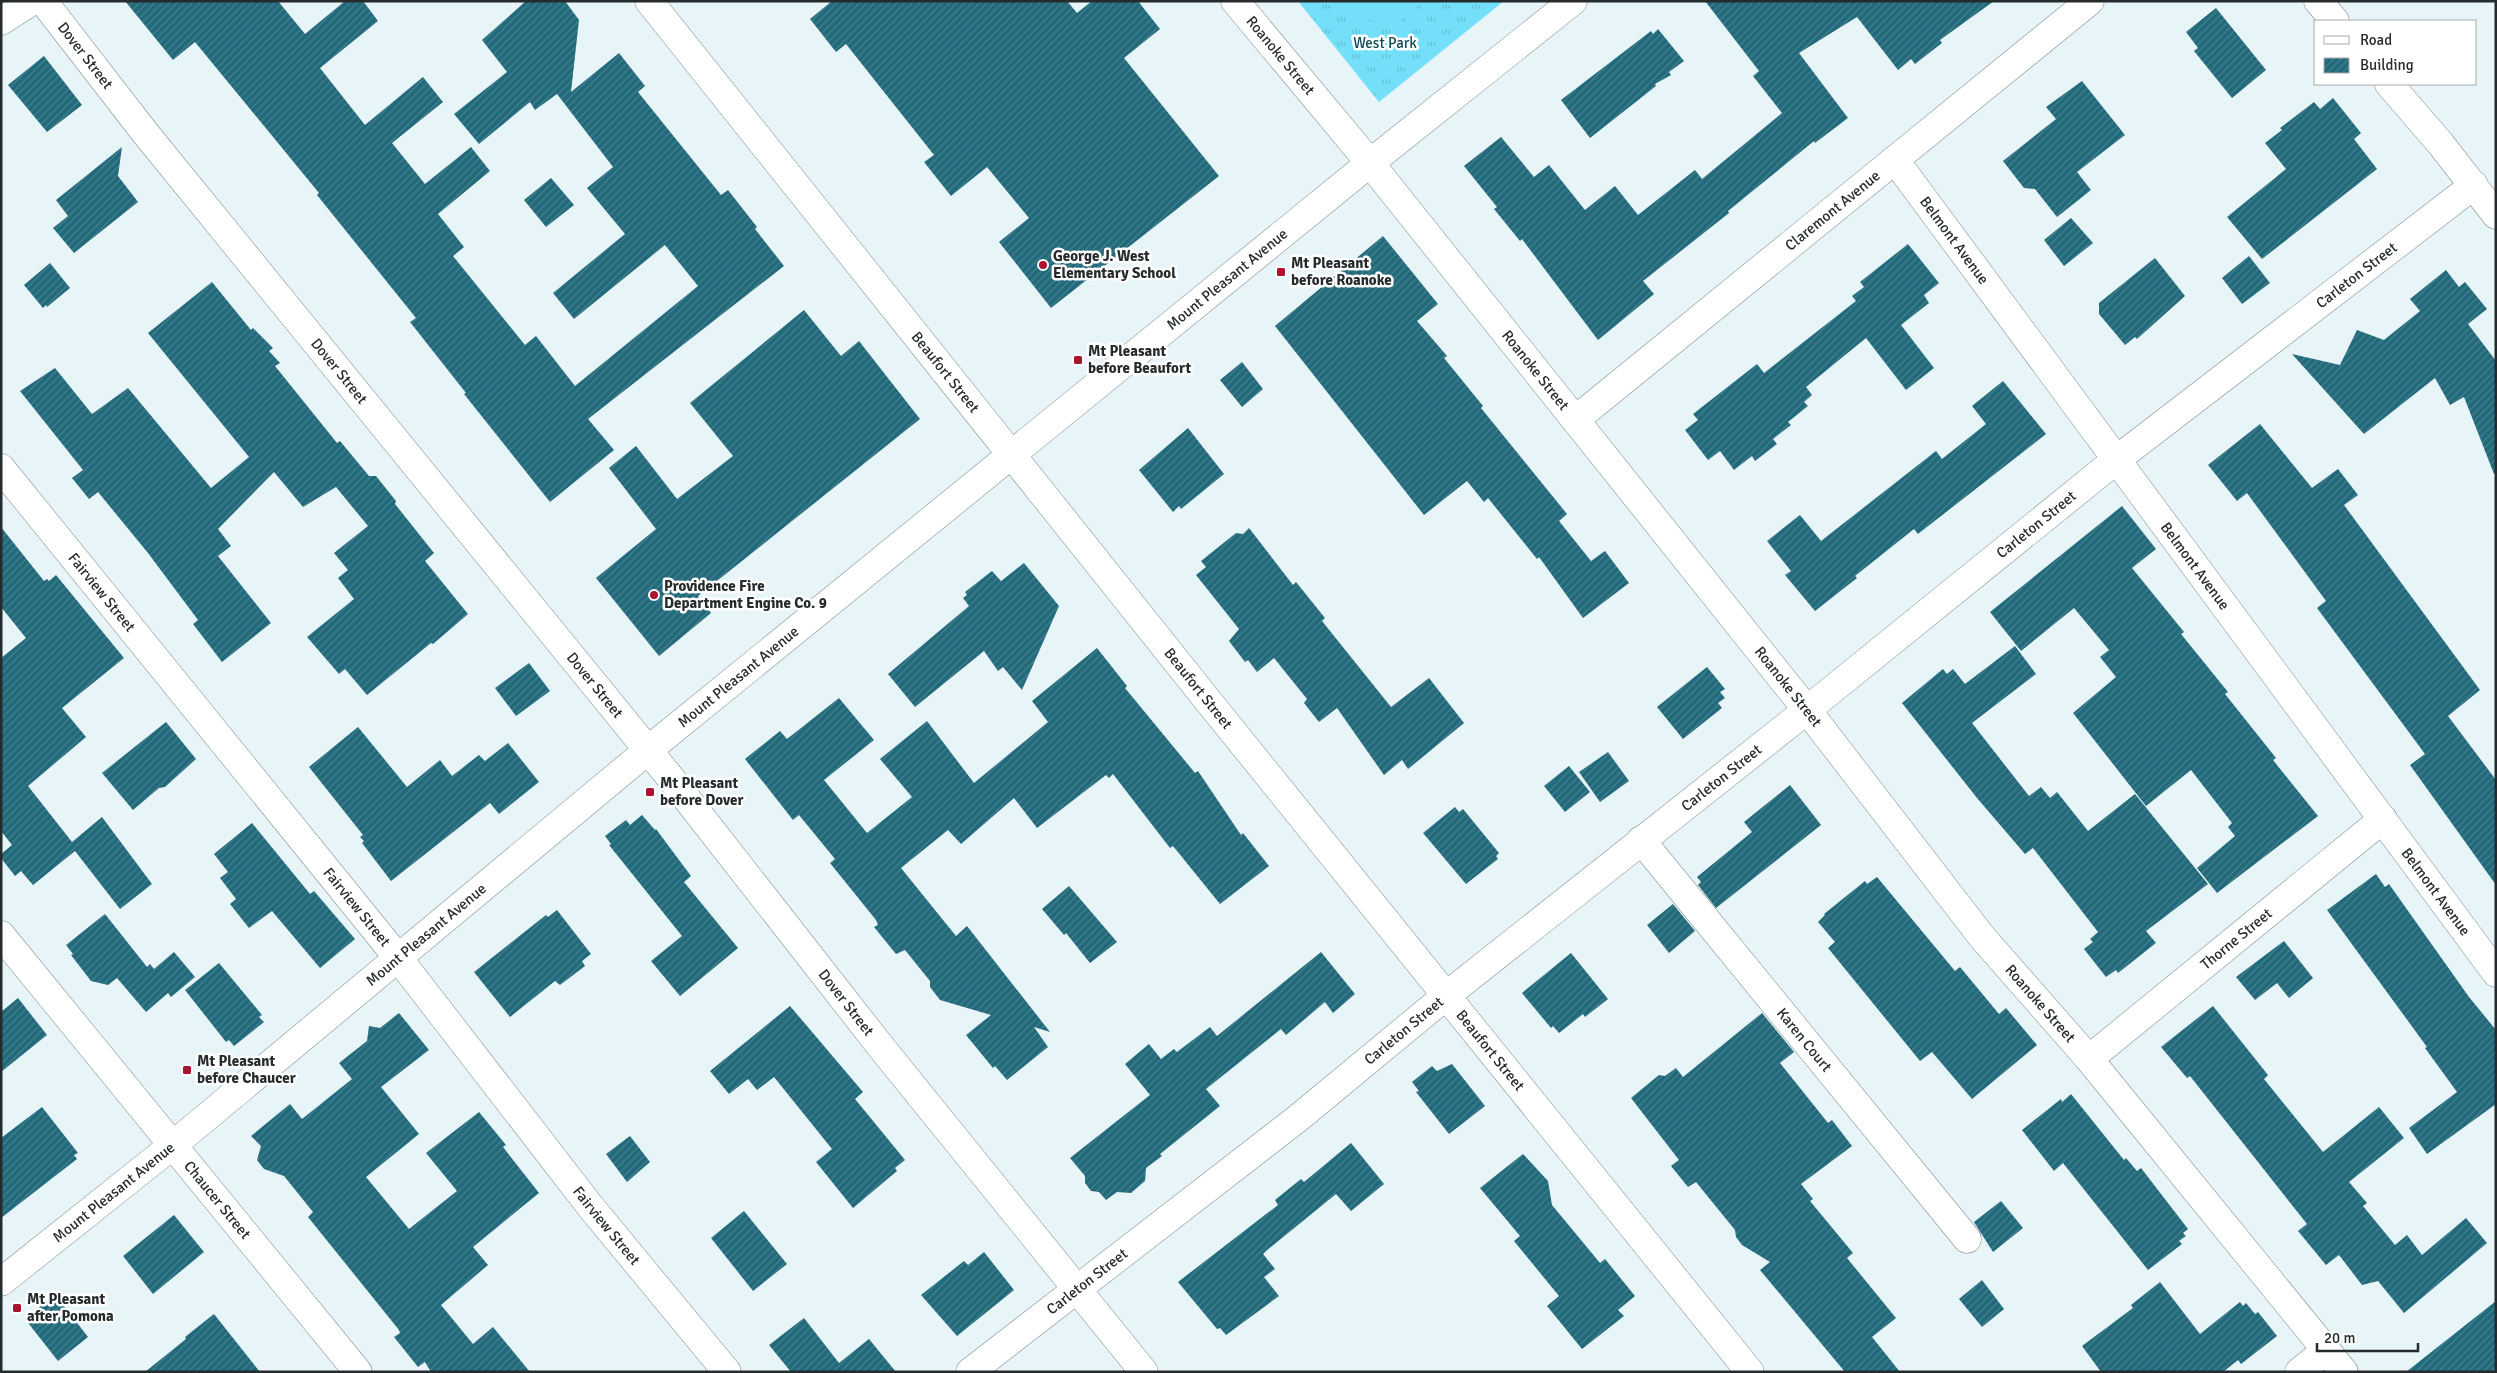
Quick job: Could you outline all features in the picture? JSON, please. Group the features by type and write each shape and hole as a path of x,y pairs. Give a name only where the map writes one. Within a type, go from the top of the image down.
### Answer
{"street":[{"path":"1,22 32,1"},
{"name":"Dover Street","path":"43,1 146,134 669,776 880,1047 1144,1372"},
{"name":"Beaufort Street","path":"650,1 1013,454 1211,705 1750,1372"},
{"name":"Roanoke Street","path":"1235,1 1370,163 1807,710 1982,937 2089,1059 2344,1372"},
{"name":"Mount Pleasant Avenue","path":"1,1282 174,1145 647,751 1370,163 1573,1"},
{"name":"Claremont Avenue","path":"1575,420 2090,1"},
{"path":"2318,1 2334,20"},
{"path":"2390,85 2474,185 2496,215"},
{"name":"Belmont Avenue","path":"1895,160 2496,973"},
{"name":"Carleton Street","path":"970,1372 1297,1119 1447,996 1807,710 2116,460 2474,185"},
{"name":"Fairview Street","path":"1,468 398,959 590,1206 727,1372"},
{"name":"Thorne Street","path":"2089,1059 2383,819"},
{"name":"Karen Court","path":"1642,840 1966,1239"},
{"name":"Chaucer Street","path":"1,935 358,1372"},
{"path":"2298,1372 2326,1350"}],"green space":[{"name":"West Park","path":"1298,1 1504,1 1379,102"},
{"path":"1347,1 1423,1 1397,23 1355,18"}],"building":[{"path":"125,1 278,1 305,34 345,1 363,1 378,21 320,68 365,125 423,77 443,102 392,143 425,184 471,147 490,171 438,214 464,247 453,256 525,345 536,336 575,386 698,286 665,245 574,319 553,293 625,234 587,188 613,167 557,94 535,110 530,102 479,144 454,114 507,72 482,40 526,1 565,1 579,20 571,92 619,53 645,86 638,92 721,195 728,190 784,266 588,419 614,450 550,502 464,394 466,393 410,322 416,318 317,195 319,193 195,42 173,60"},
{"name":"George J. West Elementary School","path":"832,1 1067,1 1077,13 1092,1 1138,1 1160,29 1124,58 1219,176 1051,308 999,242 1029,218 987,167 951,196 924,162 934,155 846,44 836,52 810,19"},
{"path":"1705,1 1994,1 1940,40 1942,43 1915,64 1911,59 1898,70 1857,17 1799,53 1848,118 1815,143 1814,141 1728,211 1729,213 1643,281 1654,294 1598,340 1522,239 1520,241 1494,209 1497,207 1464,166 1501,137 1534,177 1549,165 1585,210 1615,186 1638,215 1695,170 1702,179 1782,113 1753,76 1759,71"},
{"path":"2216,8 2266,70 2232,98 2194,51 2198,48 2186,32"},
{"path":"1658,29 1684,61 1669,72 1671,75 1655,84 1656,86 1590,138 1561,100 1651,31 1653,34"},
{"path":"44,56 82,105 47,132 8,85"},
{"path":"2082,81 2125,135 2077,172 2091,190 2057,217 2035,189 2024,188 2003,161 2056,119 2046,107"},
{"path":"2333,98 2361,133 2354,139 2377,169 2262,259 2227,217 2286,169 2265,143 2282,130 2280,128 2314,102 2320,109"},
{"path":"122,147 118,176 138,202 74,253 53,228 68,216 56,200"},
{"path":"551,178 574,205 546,227 524,200"},
{"path":"2071,218 2093,243 2064,266 2044,240"},
{"path":"1383,236 1438,304 1417,321 1447,356 1444,358 1483,406 1481,408 1567,514 1559,521 1591,561 1605,551 1629,583 1583,618 1539,557 1537,559 1488,498 1484,502 1467,481 1424,515 1275,326"},
{"path":"1908,244 1939,283 1924,295 1929,303 1901,325 1934,368 1906,390 1866,338 1806,387 1812,395 1804,402 1808,406 1788,422 1791,425 1773,439 1777,444 1755,461 1752,456 1734,470 1720,451 1708,460 1685,430 1698,420 1693,414 1757,364 1764,373 1856,301 1852,296 1864,287 1860,282"},
{"path":"2249,256 2270,283 2242,304 2222,278"},
{"path":"2155,258 2185,296 2137,339 2135,337 2125,345 2099,314 2099,303"},
{"path":"50,263 70,288 47,307 46,305 43,308 24,285"},
{"path":"2446,270 2459,287 2465,282 2487,309 2468,324 2496,361 2496,473 2494,474 2464,397 2450,405 2435,378 2364,434 2292,354 2340,365 2357,330 2384,340 2420,311 2410,299"},
{"path":"212,282 251,330 253,328 273,348 269,351 280,363 275,366 337,443 340,441 369,476 376,476 396,501 395,504 434,553 425,561 468,614 433,644 431,643 367,695 345,669 339,674 307,637 354,599 338,578 348,570 334,553 368,526 336,487 303,507 274,472 218,529 231,546 218,556 271,623 222,662 193,624 198,620 148,553 98,492 89,499 72,478 83,470 20,391 55,368 92,414 128,388 211,488 249,457 148,333"},
{"path":"804,310 841,356 859,341 920,419 698,596 711,613 659,656 596,578 656,529 609,468 636,446 677,499 733,456 690,403"},
{"path":"1242,362 1263,389 1242,407 1220,380"},
{"path":"2003,381 2046,434 1918,534 1914,529 1815,611 1785,575 1791,571 1767,541 1800,515 1821,541 1936,451 1942,459 1986,424 1972,406"},
{"path":"2260,424 2312,488 2338,469 2358,495 2344,505 2480,690 2448,716 2496,780 2496,885 2410,765 2425,754 2317,608 2326,601 2247,493 2237,501 2208,465"},
{"path":"1188,428 1224,474 1181,509 1179,506 1173,512 1139,470"},
{"path":"2122,506 2156,549 2132,568 2184,632 2181,634 2228,692 2225,694 2276,758 2273,760 2318,816 2217,893 2197,868 2235,836 2228,827 2232,823 2191,770 2146,806 2073,713 2116,677 2100,657 2109,650 2074,608 2021,651 1990,612"},
{"path":"1,527 44,581 47,579 49,581 56,575 124,658 62,708 86,737 28,786 72,842 102,817 152,884 120,909 75,851 33,885 21,871 15,876 1,858 1,854 12,845 1,831 1,658 26,638 1,607"},
{"path":"1249,528 1293,585 1296,582 1325,618 1322,621 1391,707 1429,678 1464,723 1408,769 1402,760 1384,775 1337,708 1319,722 1304,703 1307,699 1274,658 1257,672 1248,660 1245,662 1229,641 1239,629 1196,575 1206,567 1201,561 1236,533 1243,534"},
{"path":"1024,563 1059,606 1022,690 1003,667 998,671 984,651 915,707 888,674 969,606 963,598 967,595 965,592 992,571 1001,581"},
{"path":"2015,646 2036,674 1972,723 2029,796 2041,787 2050,798 2057,792 2088,831 2135,794 2208,884 2146,931 2156,943 2118,973 2116,970 2106,977 2084,949 2093,942 2090,939 2098,932 2033,848 2025,854 1977,798 1902,703 1943,669 1947,674 1953,669 1965,684"},
{"path":"1097,648 1127,686 1125,688 1195,773 1198,771 1241,835 1243,833 1269,866 1220,904 1173,846 1170,848 1113,774 1109,778 1106,775 1037,828 1014,798 961,844 948,830 901,868 956,936 967,926 1050,1032 1034,1027 1048,1047 1007,1080 995,1066 993,1068 966,1035 991,1015 940,1000 930,987 930,981 905,950 896,954 874,927 878,925 876,920 830,863 835,859 799,815 793,820 745,759 780,731 787,739 839,698 874,740 824,780 867,833 912,797 880,759 927,721 974,783 1048,722 1032,701"},
{"path":"529,663 550,691 516,716 495,688"},
{"path":"1707,667 1725,689 1720,692 1725,698 1718,703 1722,708 1683,739 1657,707"},
{"path":"166,722 196,759 165,787 159,788 133,810 102,773"},
{"path":"358,727 407,787 440,760 452,776 479,755 485,761 508,743 539,782 499,814 490,803 391,881 362,843 364,841 360,837 363,835 309,767"},
{"path":"1608,752 1629,781 1600,802 1579,772"},
{"path":"1569,766 1590,792 1565,812 1544,786"},
{"path":"1790,785 1821,825 1716,908 1698,885 1701,882 1697,877 1752,832 1744,822"},
{"path":"1455,807 1459,812 1463,809 1499,853 1496,856 1498,859 1466,884 1423,833"},
{"path":"642,815 656,829 691,876 684,882 738,948 680,996 651,961 682,936 609,845 611,844 605,836 626,820 630,825"},
{"path":"252,823 310,894 314,891 355,939 320,968 272,911 249,928 230,904 236,899 220,878 228,872 214,854"},
{"path":"2376,874 2385,887 2389,884 2469,997 2496,1030 2496,1104 2427,1154 2409,1128 2457,1092 2425,1048 2427,1047 2327,910"},
{"path":"1877,877 1955,971 1960,967 1999,1014 2006,1008 2037,1045 1972,1099 1932,1052 1920,1061 1828,948 1835,942 1818,922 1824,914 1865,881 1867,884"},
{"path":"1069,886 1117,942 1090,963 1066,933 1064,935 1042,909"},
{"path":"1673,904 1695,931 1669,953 1647,925"},
{"path":"557,910 591,954 582,961 585,966 560,985 555,981 510,1017 474,972 546,915 548,917"},
{"path":"105,914 147,967 150,964 154,969 174,952 195,977 171,997 168,993 146,1012 117,978 108,985 91,981 71,955 73,954 66,945"},
{"path":"2284,941 2313,978 2289,998 2277,983 2255,1000 2236,977"},
{"path":"1321,952 1355,994 1333,1013 1325,1002 1286,1035 1281,1029 1206,1089 1220,1106 1160,1154 1162,1156 1146,1168 1145,1181 1131,1193 1117,1192 1106,1200 1099,1192 1091,1191 1085,1183 1085,1176 1070,1158 1150,1095 1125,1064 1149,1044 1161,1059 1174,1049 1177,1052 1210,1027 1217,1036"},
{"path":"1571,953 1608,999 1585,1017 1583,1014 1559,1033 1553,1026 1551,1028 1522,993"},
{"path":"219,963 262,1015 259,1017 264,1022 234,1046 229,1040 226,1042 185,990"},
{"path":"18,998 47,1035 1,1072 1,1012"},
{"path":"790,1006 863,1092 855,1099 905,1160 895,1168 897,1171 853,1208 816,1162 832,1149 774,1077 757,1090 748,1079 729,1094 710,1071"},
{"path":"2213,1006 2268,1075 2264,1079 2323,1152 2379,1107 2404,1138 2349,1182 2367,1203 2363,1206 2395,1245 2407,1235 2422,1255 2466,1218 2487,1243 2404,1313 2378,1281 2362,1285 2339,1255 2326,1265 2298,1231 2307,1224 2190,1076 2187,1078 2161,1047"},
{"path":"399,1013 429,1050 381,1087 419,1134 366,1177 409,1229 457,1191 426,1153 479,1112 506,1145 503,1147 539,1193 473,1247 488,1265 441,1305 473,1344 493,1327 530,1372 431,1372 425,1362 418,1367 394,1337 400,1333 399,1330 308,1217 313,1212 284,1176 264,1169 257,1160 261,1146 251,1136 290,1104 302,1119 352,1079 339,1063 367,1041 369,1026 380,1028"},
{"path":"1762,1013 1794,1052 1780,1063 1828,1123 1832,1120 1852,1146 1801,1184 1813,1199 1810,1201 1853,1253 1847,1258 1896,1318 1872,1337 1900,1372 1845,1372 1760,1270 1770,1262 1742,1245 1736,1237 1735,1230 1696,1182 1688,1187 1671,1166 1679,1160 1631,1098 1659,1075 1665,1076 1676,1068 1683,1077"},
{"path":"1452,1064 1485,1106 1449,1134 1416,1092 1419,1091 1412,1082 1432,1066 1437,1071"},
{"path":"2071,1094 2124,1160 2126,1158 2137,1171 2141,1168 2188,1229 2183,1233 2186,1236 2179,1241 2182,1244 2148,1270 2063,1163 2054,1171 2022,1130 2061,1099 2062,1102"},
{"path":"42,1107 78,1153 74,1155 77,1159 1,1218 1,1138"},
{"path":"630,1136 650,1162 627,1182 606,1154"},
{"path":"1351,1143 1384,1184 1351,1211 1336,1194 1266,1251 1263,1254 1275,1269 1264,1277 1279,1296 1226,1335 1220,1328 1217,1329 1178,1282 1278,1205 1275,1200 1301,1179 1304,1182"},
{"path":"1523,1154 1548,1181 1552,1205 1600,1263 1605,1259 1635,1296 1618,1310 1624,1316 1582,1349 1547,1306 1559,1296 1514,1241 1520,1236 1480,1188"},
{"path":"2001,1201 2023,1228 1993,1252 1974,1222"},
{"path":"744,1211 787,1264 753,1291 711,1238"},
{"path":"174,1215 204,1252 153,1294 123,1256"},
{"path":"984,1252 1014,1290 957,1336 921,1295 964,1261 968,1265"},
{"path":"1982,1280 2004,1309 1982,1327 1959,1299"},
{"path":"2160,1282 2200,1334 2240,1302 2243,1306 2246,1303 2255,1314 2258,1312 2277,1336 2241,1364 2238,1360 2223,1372 2101,1372 2082,1346 2133,1308 2131,1305"},
{"path":"55,1294 88,1337 58,1361 25,1319"},
{"path":"2496,1301 2496,1372 2406,1372"},
{"path":"214,1314 260,1372 145,1372 186,1339 185,1337"},
{"path":"804,1318 839,1363 869,1339 896,1372 791,1372 769,1345"}],"place":[{"name":"George J. West Elementary School","path":"1043,265"},
{"name":"Mt Pleasant before Roanoke","path":"1281,272"},
{"name":"Mt Pleasant before Beaufort","path":"1078,360"},
{"name":"Providence Fire Department Engine Co. 9","path":"654,595"},
{"name":"Mt Pleasant before Dover","path":"650,792"},
{"name":"Mt Pleasant before Chaucer","path":"187,1070"},
{"name":"Mt Pleasant after Pomona","path":"17,1308"}]}
